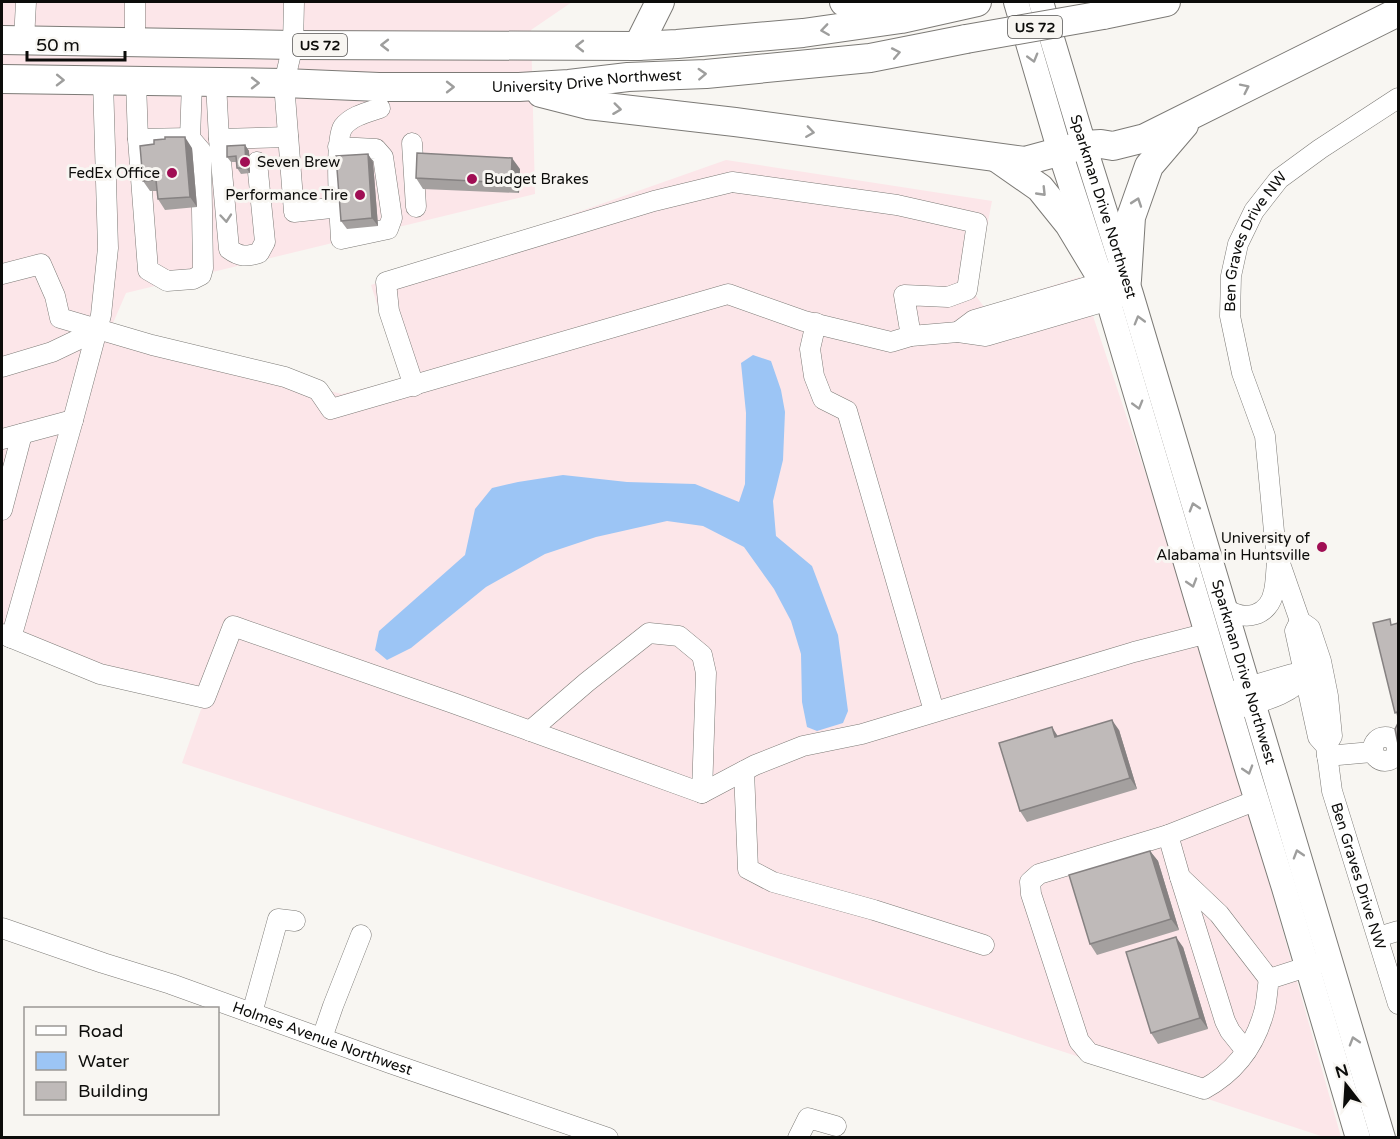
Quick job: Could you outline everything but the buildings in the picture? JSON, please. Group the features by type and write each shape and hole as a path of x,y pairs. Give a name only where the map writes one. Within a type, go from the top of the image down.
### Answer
{"highway":[{"path":"639,46 660,2"},
{"path":"844,2 944,9"},
{"name":"University Drive Northwest","path":"13,40 293,45 639,46 803,33 901,19 977,2"},
{"name":"University Drive Northwest","path":"2,79 284,83 379,87 519,87 569,84 628,77 706,74 870,58 1166,2"},
{"path":"519,87 588,105 1025,161 1072,149 1101,144 1113,146 1145,138 1398,12"},
{"path":"1116,285 1131,217 1149,166 1193,114"},
{"path":"995,157 1040,188 1116,285"}],"main road":[{"name":"Sparkman Drive Northwest","path":"1016,2 1072,149 1225,608 1246,699 1319,963 1358,1137"},
{"name":"Sparkman Drive Northwest","path":"1041,2 1072,149"},
{"name":"Sparkman Drive Northwest","path":"1116,285 1150,447 1208,633 1246,699 1257,800 1383,1137"}],"street":[{"path":"13,40 26,2"},
{"path":"135,2 135,42"},
{"path":"294,2 293,45 284,83 294,212 340,207"},
{"path":"103,81 108,248 101,315 73,420 6,636 100,674 205,698 233,626 702,793 755,765 803,746 862,734 1134,652 1208,633"},
{"path":"136,82 148,270 167,281 193,279 201,274 203,268 201,151 190,138"},
{"path":"190,138 204,83"},
{"path":"204,83 219,139 229,249 237,255 250,256 259,253 265,242 256,150"},
{"name":"Ben Graves Drive NW","path":"1326,751 1332,736 1328,696 1310,628 1300,621 1277,555 1264,436 1242,373 1230,316 1231,276 1238,244 1254,211 1279,179 1320,149 1396,105"},
{"path":"338,147 376,149 383,157 392,218 388,229 341,239 338,147 342,128 355,117 380,108"},
{"path":"138,139 190,138"},
{"path":"219,139 256,150 288,138"},
{"path":"412,143 416,207"},
{"path":"414,386 389,311 386,282 654,201 732,182 897,205 977,223 967,290 948,297 904,295 911,336"},
{"path":"2,274 41,264 55,296 60,318 152,345 285,377 318,390 331,409 728,294 816,323 891,342 911,336 958,332 974,320 1116,285"},
{"path":"816,323 810,349 814,376 823,399 847,411 934,711"},
{"path":"2,367 52,352 98,330"},
{"path":"2,439 73,420"},
{"path":"2,510 22,434"},
{"path":"1225,608 1232,613 1250,616 1258,613 1271,602 1275,591 1277,555"},
{"name":"Ben Graves Drive NW","path":"1300,621 1295,632 1318,737 1326,751 1332,791 1398,1004"},
{"path":"530,731 649,633 679,636 702,655 706,673 702,793"},
{"path":"1246,699 1296,685 1305,676 1318,652"},
{"path":"1246,699 1292,674 1305,676 1328,696"},
{"path":"1246,699 1285,699 1295,704 1316,727"},
{"path":"1326,751 1372,752"},
{"path":"744,771 747,869 773,882 874,910 984,945"},
{"path":"1180,877 1219,914 1269,979 1265,1010 1255,1039 1231,1070 1204,1089 1089,1053 1079,1041 1031,894 1030,882 1039,874 1168,835 1257,800"},
{"path":"1168,835 1225,1021 1246,1051"},
{"path":"252,1013 278,920 295,921"},
{"name":"Holmes Avenue Northwest","path":"2,928 171,984 322,1038 558,1129 608,1137"},
{"path":"1377,937 1398,931"},
{"path":"322,1038 361,935"},
{"path":"1269,979 1319,963"},
{"path":"798,1137 808,1118 836,1126"}],"shaded area":[{"path":"2,2 572,2 531,30 535,194 126,293 107,337 342,394 401,379 371,285 726,160 992,201 974,293 984,307 1080,277 1197,628 1341,1137 1324,1137 182,763 205,698 2,631"}],"water":[{"path":"753,355 771,361 781,390 785,412 783,460 773,501 776,536 812,566 838,635 848,711 843,723 817,731 807,727 802,702 801,654 791,621 774,589 744,547 703,526 667,521 596,537 545,554 486,587 411,648 387,660 375,650 379,631 465,555 475,509 492,488 563,475 627,482 695,484 739,502 745,484 746,413 741,363"}],"place":[{"name":"Seven Brew","path":"245,162"},
{"name":"FedEx Office","path":"172,173"},
{"name":"Budget Brakes","path":"472,179"},
{"name":"Performance Tire","path":"360,195"},
{"name":"University of Alabama in Huntsville","path":"1322,547"}]}
